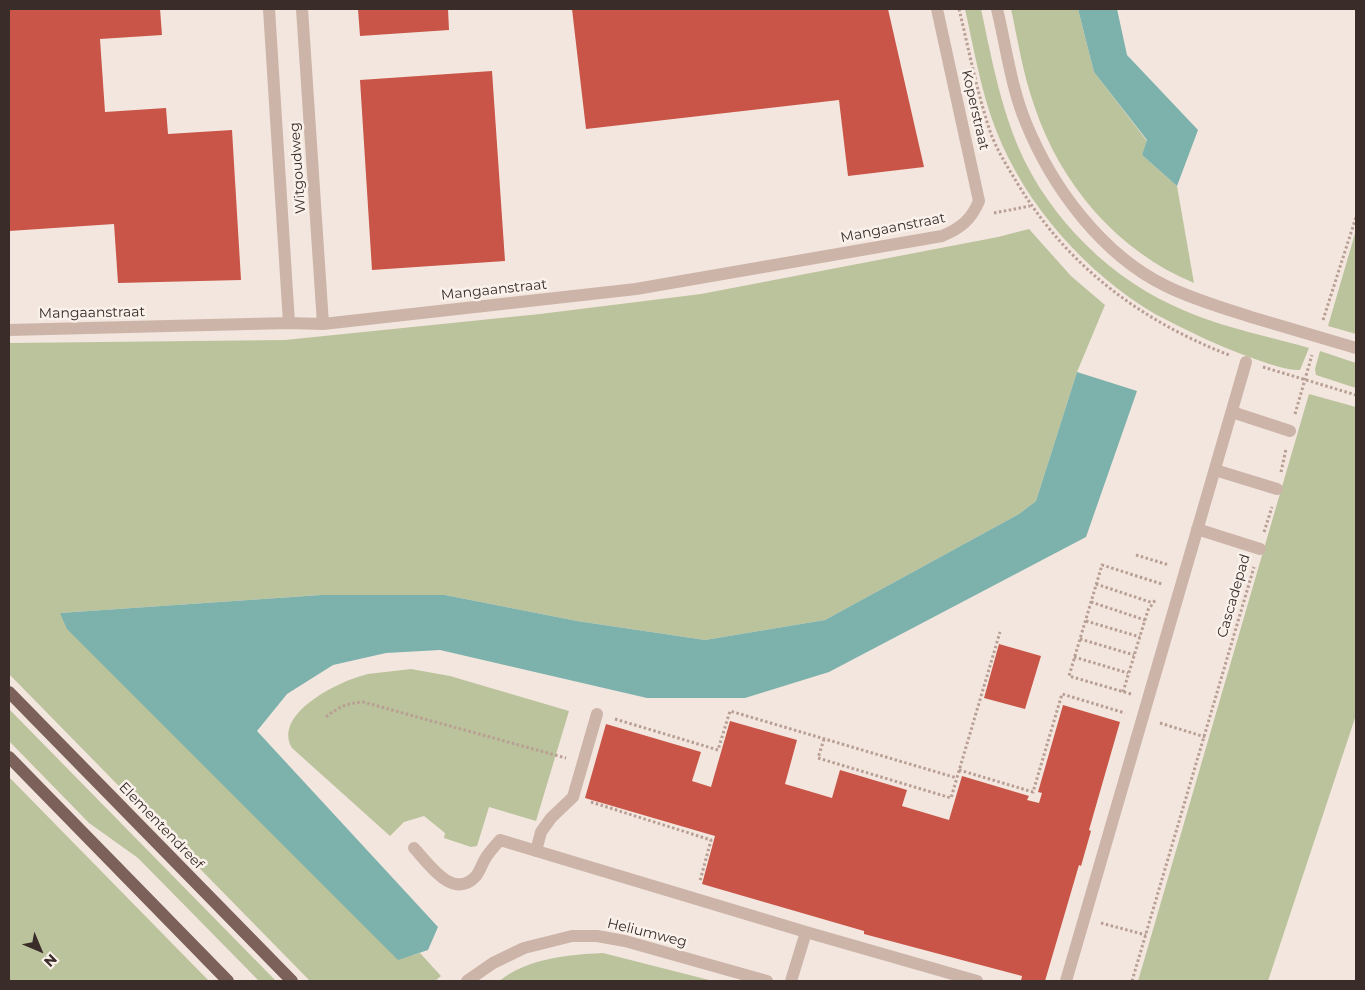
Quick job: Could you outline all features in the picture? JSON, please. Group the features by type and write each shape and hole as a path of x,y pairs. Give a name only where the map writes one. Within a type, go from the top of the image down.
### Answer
{"main road":[{"name":"Elementendreef","path":"9,692 292,981"},
{"path":"9,758 228,981"}],"street":[{"name":"Witgoudweg","path":"269,9 289,323"},
{"name":"Witgoudweg","path":"302,9 324,324"},
{"name":"Koperstraat","path":"937,9 979,201 972,217"},
{"path":"997,9 1025,121 1042,158 1063,194 1089,224 1123,257 1165,286 1224,308 1356,348"},
{"name":"Mangaanstraat","path":"9,330 289,323 324,324 636,289 942,236 959,229 972,217"},
{"path":"1066,981 1246,362"},
{"path":"1232,412 1290,431"},
{"path":"1215,470 1277,489"},
{"path":"1197,529 1260,549"},
{"path":"536,851 541,832 551,818 573,797 597,714"},
{"path":"414,848 444,880 453,885 458,885 476,876 486,857 500,840 977,981"},
{"path":"791,981 806,932"},
{"name":"Heliumweg","path":"467,981 493,963 524,948 572,936 597,936 625,941 767,981"}],"path":[{"path":"972,217 1030,206"},
{"name":"Cascadepad","path":"1132,981 1260,549 1277,489 1290,431 1317,337 1356,217"},
{"path":"1305,380 1356,395"},
{"path":"1136,555 1169,565 1161,589"},
{"path":"1148,699 1069,676 1102,565 1163,584"},
{"path":"1096,584 1153,603"},
{"path":"1123,692 1148,610 1160,594"},
{"path":"1091,602 1145,620"},
{"path":"1086,621 1140,637"},
{"path":"824,739 818,758 951,798 1000,632"},
{"path":"1080,639 1134,655"},
{"path":"1074,657 1128,673"},
{"path":"959,770 1033,792 1062,694 1204,737"},
{"path":"326,717 337,708 349,703 363,702 582,763"},
{"path":"597,714 718,750 730,711 957,778"},
{"path":"573,797 711,840 696,899"},
{"path":"1084,918 1146,936"}],"green space":[{"path":"965,9 981,9 999,88 1013,134 1039,187 1076,234 1121,275 1172,305 1205,319 1309,348 1300,370 1279,367 1234,351 1155,314 1105,278 1060,235 1023,185 1008,158 996,130 982,86"},
{"path":"1011,9 1078,9 1094,72 1147,141 1142,155 1177,186 1194,283 1140,253 1095,212 1076,188 1059,162 1045,134 1034,105"},
{"path":"1029,229 1071,276 1105,305 1077,372 1036,501 1019,514 825,620 705,640 577,621 445,595 321,595 60,613 398,959 420,953 441,976 435,981 310,981 9,674 9,343 285,340 540,314 701,294 998,237"},
{"path":"1356,230 1356,334 1328,326"},
{"path":"1320,351 1356,363 1356,388 1316,375 1315,369"},
{"path":"1309,394 1356,407 1356,715 1268,981 1138,981"},
{"path":"411,669 450,676 569,711 536,821 489,807 477,846 471,847 444,838 445,833 424,816 404,822 390,836 292,748 288,735 292,723 300,711 312,700 356,677"},
{"path":"9,709 276,981 259,981 138,858 89,823 9,741"},
{"path":"9,777 209,981 9,981"},
{"path":"603,953 713,981 499,981 523,967 548,959"}],"water":[{"path":"1078,9 1117,9 1127,55 1198,130 1177,186 1142,155 1147,140 1094,72"},
{"path":"1077,372 1137,391 1086,537 829,672 745,698 647,698 440,650 386,653 333,665 287,694 257,731 438,927 428,950 398,960 67,629 60,613 321,595 445,595 577,621 705,640 825,620 1019,514 1036,501"}],"building":[{"path":"9,9 160,9 162,35 100,39 105,112 166,108 168,134 232,130 241,280 118,283 114,224 9,231"},
{"path":"358,9 448,9 449,30 360,36"},
{"path":"572,9 888,9 924,167 848,176 839,100 586,129"},
{"path":"492,71 505,261 372,270 360,80"},
{"path":"999,644 1041,656 1025,709 984,698"},
{"path":"1063,705 1120,722 1089,830 1091,831 1081,866 1079,865 1045,981 1021,981 1022,976 864,934 864,931 702,884 715,836 585,798 606,724 701,752 692,781 711,787 730,721 797,740 785,784 832,798 840,770 907,790 902,806 949,820 962,776 1029,796 1027,800 1039,803 1042,793 1038,792"}]}
